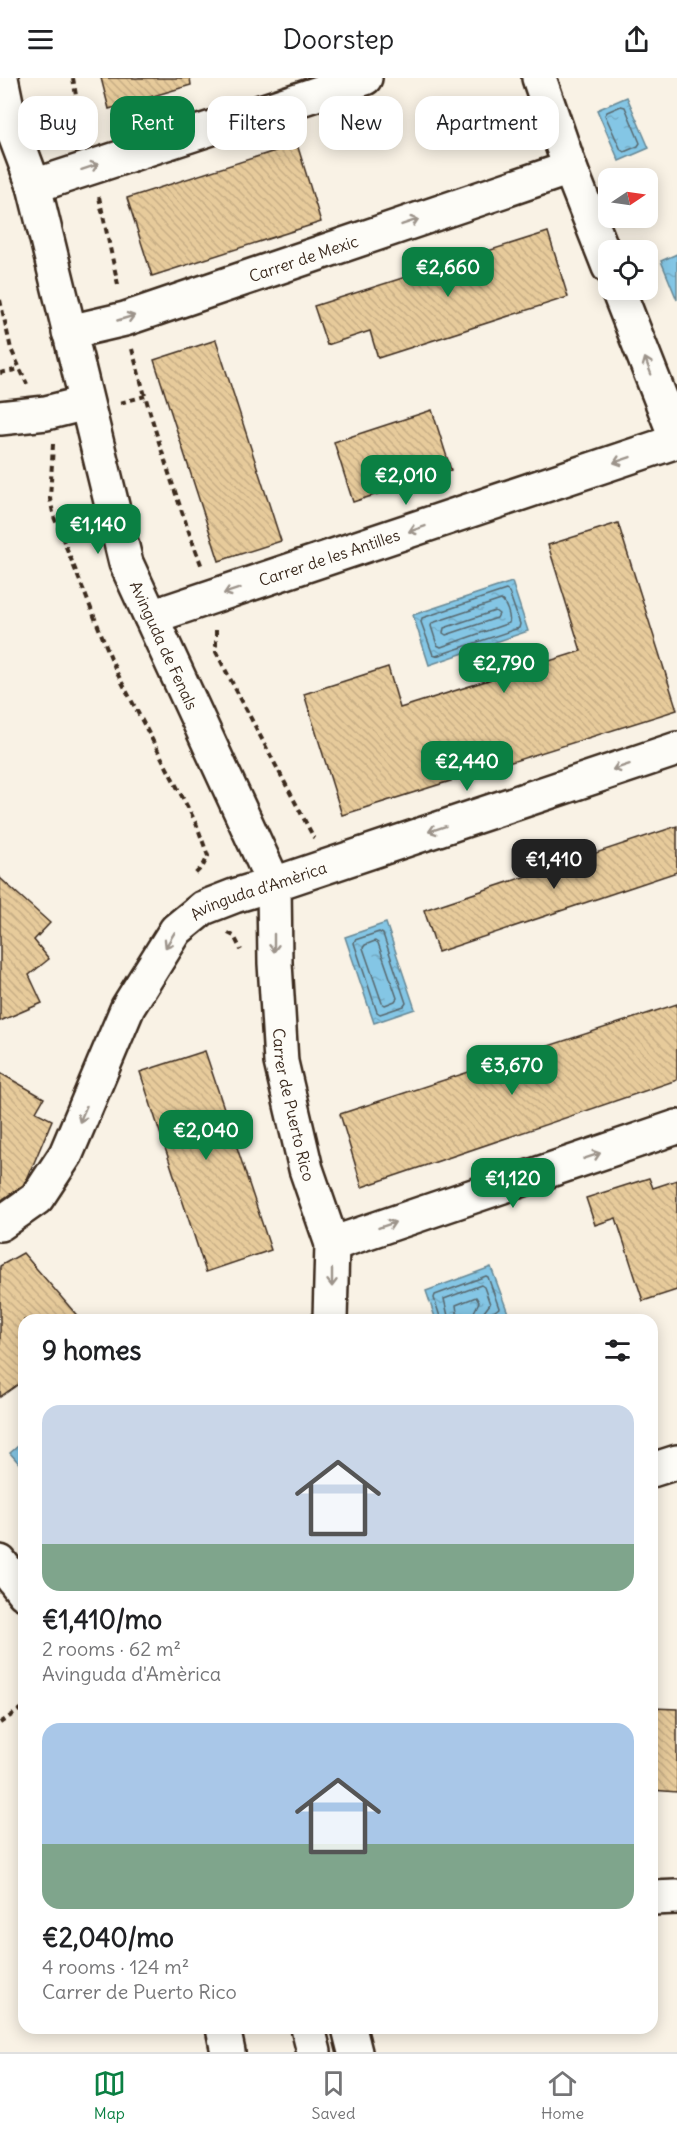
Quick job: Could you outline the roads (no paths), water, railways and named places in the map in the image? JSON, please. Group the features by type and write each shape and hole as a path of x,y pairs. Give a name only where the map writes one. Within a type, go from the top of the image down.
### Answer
{"street":[{"name":"Avinguda de Fenals","path":"1,78 10,122 34,186 126,563 274,884"},
{"name":"Avinguda de Fenals","path":"22,78 34,186"},
{"path":"34,186 365,78"},
{"path":"539,78 570,168 598,240"},
{"name":"Carrer de Mexic","path":"69,332 125,319 570,168"},
{"path":"622,300 677,441"},
{"path":"0,418 46,413 86,403"},
{"name":"Carrer de les Antilles","path":"151,617 677,441"},
{"name":"Avinguda d'Amèrica","path":"0,1224 37,1198 66,1154 128,1007 176,930 207,920 234,896 677,749"},
{"name":"Carrer de Puerto Rico","path":"274,884 275,963 281,1062 306,1169 332,1244 330,1314"},
{"path":"332,1244 677,1127"},
{"path":"658,1468 677,1462"},
{"path":"0,1562 18,1585"},
{"path":"658,1898 677,1897"},
{"path":"224,2034 228,2052"},
{"path":"310,2034 314,2052"},
{"path":"350,2034 355,2052"}],"water":[{"path":"627,97 649,148 619,161 597,110"},
{"path":"677,254 677,300 661,261"},
{"path":"512,582 528,631 429,665 413,615"},
{"path":"386,923 415,1009 374,1023 345,937"},
{"path":"491,1267 508,1313 434,1314 426,1291"},
{"path":"18,1446 18,1462 10,1453"}]}
